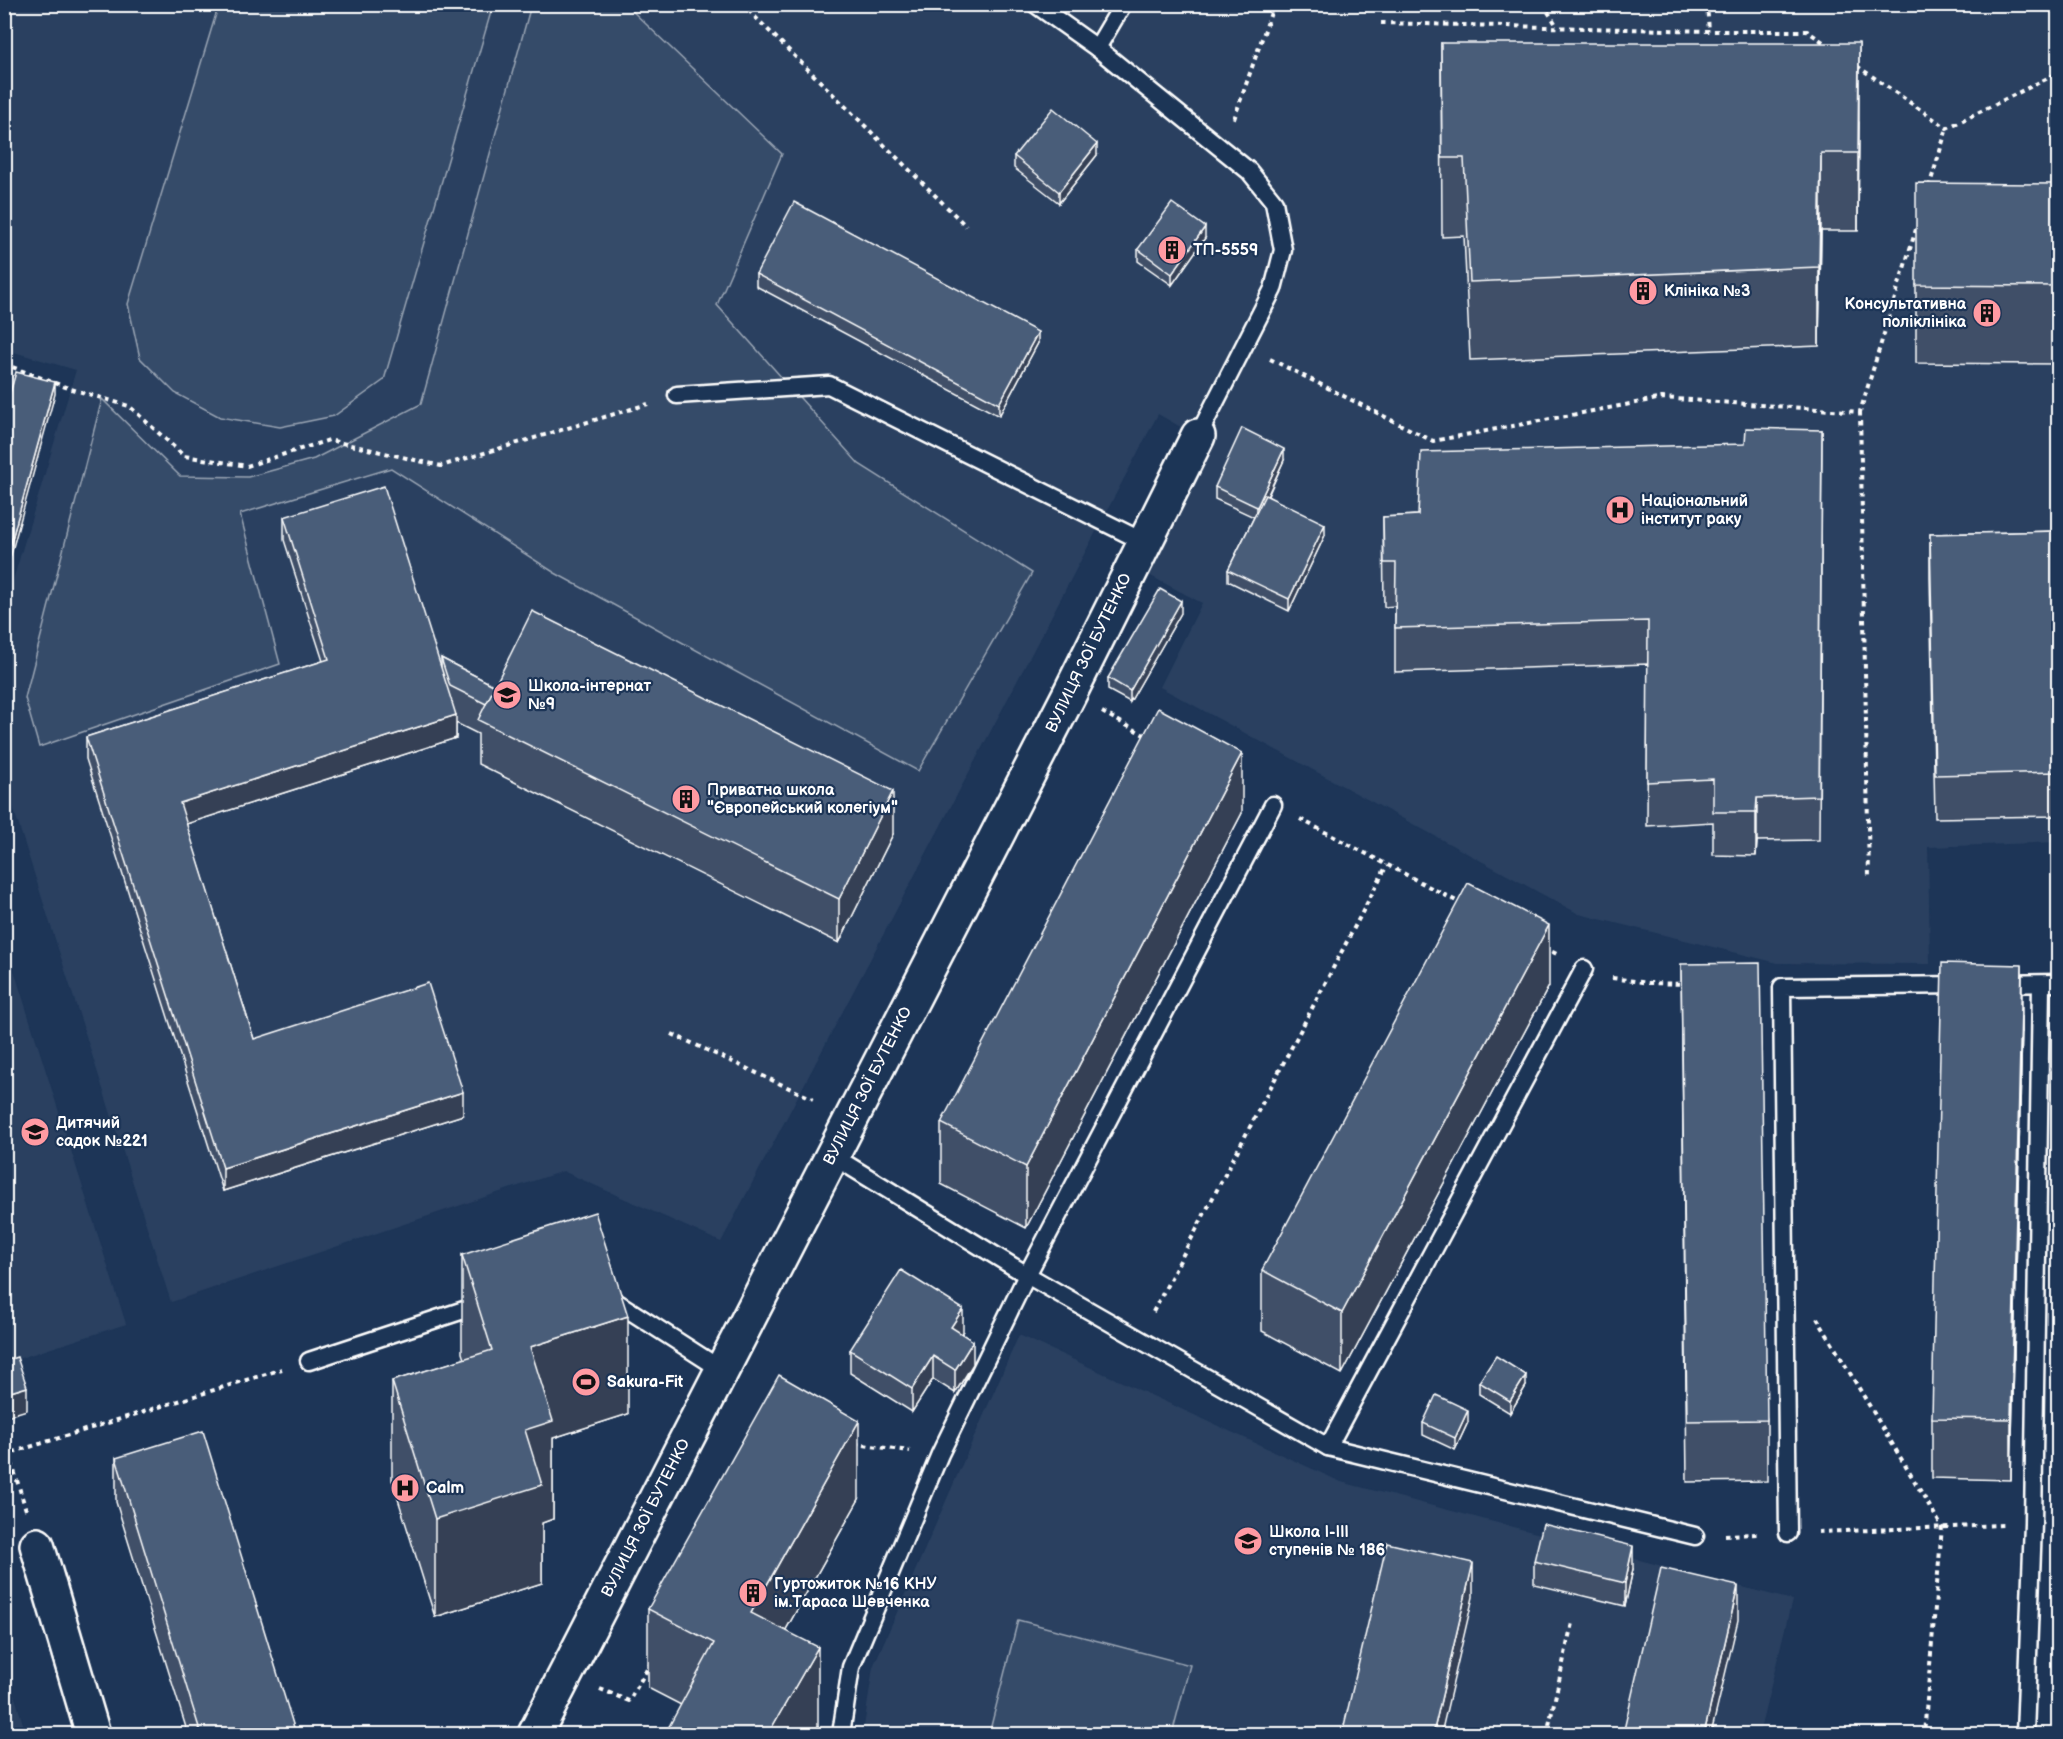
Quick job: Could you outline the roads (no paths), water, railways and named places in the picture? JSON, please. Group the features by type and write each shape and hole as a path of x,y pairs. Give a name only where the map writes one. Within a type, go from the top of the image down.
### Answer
{"street":[{"name":"ВУЛИЦЯ ЗОЇ БУТЕНКО","path":"534,1734 1070,695 1198,436"},
{"path":"37,1545 93,1734"}],"lane":[{"path":"1035,4 1097,48 1249,171 1274,202 1283,250 1273,289 1198,436"},
{"path":"1097,48 1123,4"},
{"path":"677,395 829,385 1144,542"},
{"path":"841,1734 851,1667 940,1455 1027,1275 1273,805"},
{"path":"1328,1448 1584,969"},
{"path":"1788,1533 1782,987 2058,983"},
{"path":"2025,1734 2033,1524 2041,984"},
{"path":"833,1156 1027,1275 1328,1448 1695,1536"},
{"path":"593,1287 722,1370"},
{"path":"309,1361 496,1299"}],"place":[{"name":"ТП-5559","path":"1172,250"},
{"name":"Клініка №3","path":"1643,291"},
{"name":"Консультативна поліклініка","path":"1987,313"},
{"name":"Національний інститут раку","path":"1620,510"},
{"name":"Школа-інтернат №9","path":"507,695"},
{"name":"Приватна школа \"Європейський колегіум\"","path":"686,799"},
{"name":"Дитячий садок №221","path":"35,1132"},
{"name":"Sakura-Fit","path":"586,1382"},
{"name":"Calm","path":"405,1488"},
{"name":"Школа І-ІІІ ступенів № 186","path":"1248,1541"},
{"name":"Гуртожиток №16 КНУ ім.Тараса Шевченка","path":"753,1593"}]}
